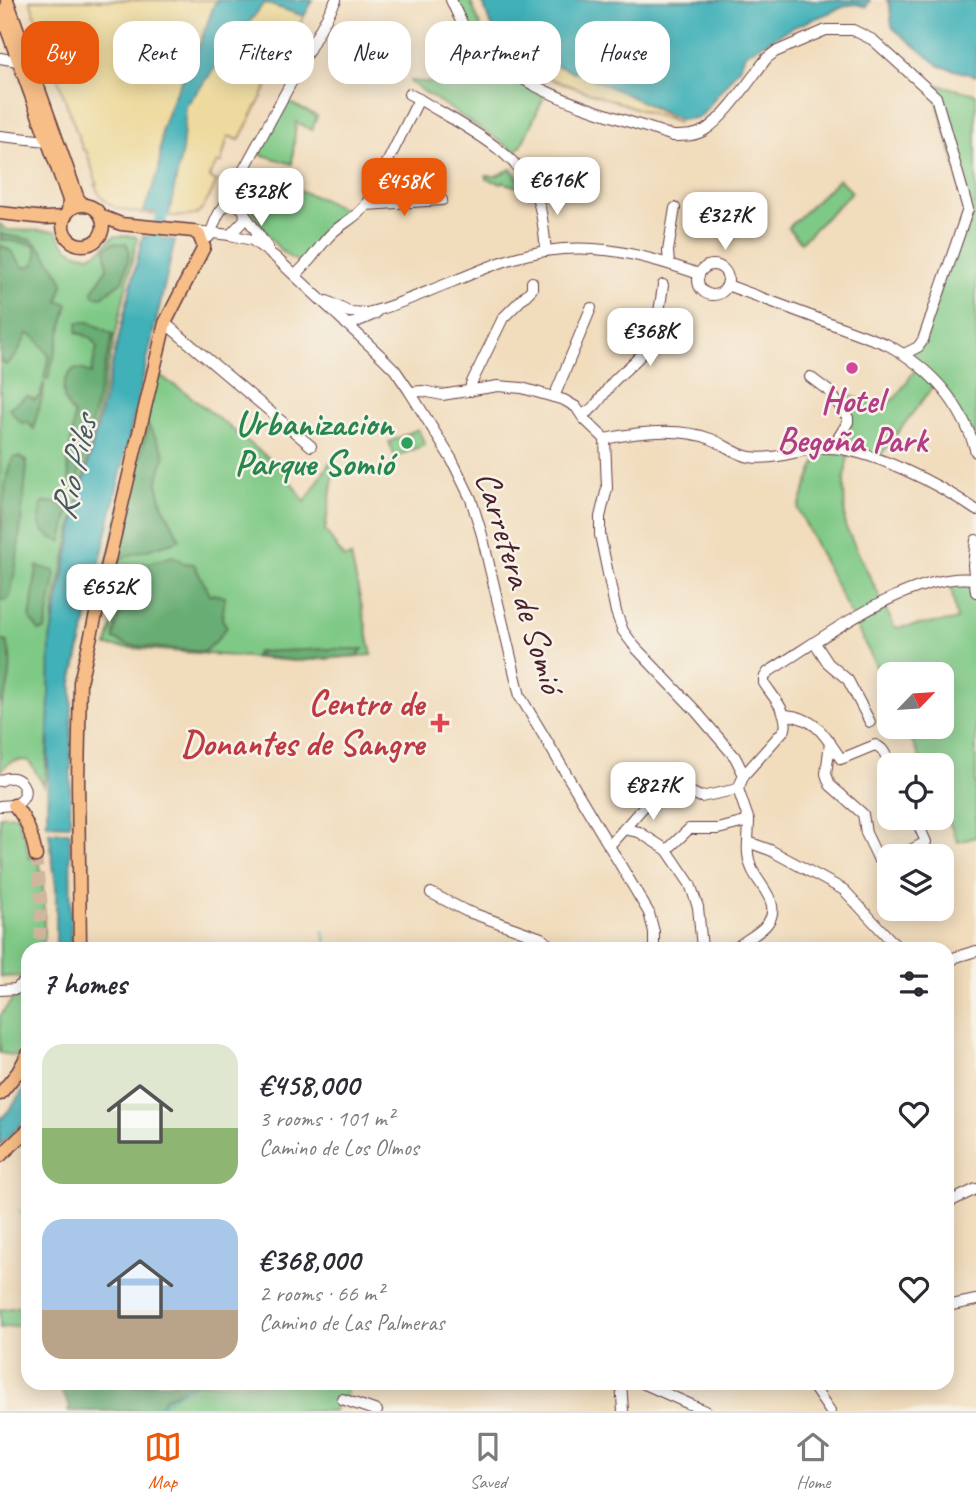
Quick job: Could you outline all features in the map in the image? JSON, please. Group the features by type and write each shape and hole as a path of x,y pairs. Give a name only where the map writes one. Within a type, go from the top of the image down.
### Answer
{"main road":[{"path":"7,0 21,41"},
{"path":"0,10 68,200 68,238 80,245 96,241 103,223 101,216 97,210 84,205 78,199 36,84"},
{"path":"66,219 75,206 84,205"},
{"path":"0,213 66,219"},
{"path":"80,942 80,682 165,323 204,247 199,235 193,231 122,224 101,216"},
{"path":"101,233 122,224"},
{"path":"5,804 23,816 31,831 36,856"},
{"path":"0,1094 21,1073"},
{"path":"0,1157 21,1137"}],"street":[{"path":"204,247 336,0"},
{"path":"451,0 463,24 479,43 500,64 524,80 551,93 673,136 691,136 715,123 767,58 775,52 826,30 853,30 873,40 936,97 968,209 923,340 918,347 904,354"},
{"path":"0,58 21,62"},
{"path":"409,94 488,142 519,166 537,200 546,251"},
{"path":"295,275 341,225 358,215 366,205 419,99"},
{"path":"0,136 47,141"},
{"path":"239,182 244,211 275,257"},
{"path":"366,205 442,200"},
{"path":"193,231 209,223 231,203 244,211"},
{"path":"669,264 668,251 675,208"},
{"path":"204,247 240,226 244,211"},
{"path":"193,231 252,240 275,257"},
{"path":"346,324 513,258 546,251 591,248 621,251 699,274"},
{"name":"Carretera de Somió","path":"275,257 395,370 453,460 471,499 482,534 520,696 649,913 654,942"},
{"path":"716,265 726,272 727,285 720,294 708,294 699,286 699,274 716,265"},
{"path":"471,391 471,384 503,318 532,289 532,282"},
{"path":"583,414 589,412 615,380 641,355 652,337 663,285"},
{"path":"727,285 886,344 904,354 937,381 952,399 976,452"},
{"path":"314,294 349,312 368,315"},
{"path":"554,397 591,308"},
{"path":"368,315 363,331 370,345"},
{"path":"165,323 311,446"},
{"path":"810,377 830,393 848,418 832,448"},
{"path":"410,392 423,391 442,395 498,387 522,388 564,400 583,414 584,419 605,439 607,488 600,517 600,535 616,612 623,631 735,757 744,775"},
{"path":"605,439 670,432 691,433 751,457 776,457 832,448 849,451 905,470 953,494 976,510"},
{"path":"976,540 976,592"},
{"path":"785,729 786,715 764,683 768,672 903,592 950,581 974,579"},
{"path":"815,643 828,663 848,680 870,722"},
{"path":"786,715 800,718 822,730 841,759"},
{"path":"744,942 767,925 771,909 769,893 751,868 747,854 748,821 738,789 744,775 785,729 808,722"},
{"path":"830,741 826,774 830,785 863,814 866,833 877,856"},
{"path":"828,766 875,745 881,747 884,753"},
{"path":"0,781 10,777 17,779 24,791 23,798 5,804"},
{"path":"609,846 661,786 667,783 701,797 738,789"},
{"path":"667,850 689,829 718,828 748,821"},
{"path":"624,829 639,832 667,850 690,884 698,907 701,942"},
{"path":"748,842 769,850 844,890 892,942"},
{"path":"431,893 466,911 541,938 545,942"},
{"path":"954,959 976,951"},
{"path":"0,990 16,989 21,984"},
{"path":"954,1200 976,1189"},
{"path":"954,1305 976,1300"},
{"path":"622,1390 623,1411"},
{"path":"658,1390 705,1411"},
{"path":"816,1390 830,1411"},
{"path":"342,1399 377,1411"}],"green space":[{"path":"453,0 470,0 478,21 466,21"},
{"path":"923,79 976,94 976,452 937,381 877,460 848,454 844,482 845,526 895,628 957,620 950,581 967,578 976,592 976,837 958,842 953,830 954,753 917,753 911,739 954,739 954,662 877,662 877,668 798,509 821,448 832,448 848,422 840,407 847,395 882,407 896,397 919,364 904,354 918,347 968,209 936,97"},
{"path":"411,81 425,84 523,84 544,97 521,146 515,151"},
{"path":"288,102 317,116 312,130 296,122 292,164 259,154"},
{"path":"511,169 524,185 523,188 504,181 501,183 486,179 486,176 496,176"},
{"path":"839,179 852,192 801,242 788,228"},
{"path":"284,185 349,212 329,229 303,262 286,255 270,238 249,200 268,195"},
{"path":"0,224 7,230 56,231 69,249 89,255 103,248 115,236 135,236 137,239 55,603 44,786 29,761 13,762 0,771"},
{"path":"0,234 32,240 43,251 63,284 58,301 68,304 48,379 44,378 49,356 40,342 31,335 27,334 16,356 6,365 0,359 0,245 11,251 24,268 34,264 37,256 35,245 0,239"},
{"path":"113,243 127,244 130,252 123,280 102,297 94,296 93,291 107,268 106,248"},
{"path":"78,322 89,322 113,334 76,486 70,483 67,457 74,414 66,403 64,385 74,369 91,374 97,347 91,338 77,332"},
{"path":"152,371 185,392 281,468 305,502 330,462 335,465 325,530 344,558 351,556 372,655 296,661 107,646 118,601 99,595"},
{"path":"44,382 34,429 27,422 24,424 19,421 9,408 27,396 35,400 40,395"},
{"path":"148,425 165,454 157,483 162,504 180,540 117,559"},
{"name":"Urbanizacion Parque Somió","path":"418,429 425,445 395,457 389,442"},
{"path":"14,457 26,461 27,467 16,567 10,596 6,600 0,600 3,502 9,467"},
{"path":"43,502 58,503 69,511 62,541 48,536 41,527 39,516"},
{"path":"173,556 184,563 194,564 210,595 225,597 222,619 227,627 204,652 128,645 114,639 120,603 119,598 107,593 118,571"},
{"path":"37,566 54,571 55,579 45,630 39,631 30,619"},
{"path":"0,639 7,642 10,667 6,692 0,707"},
{"path":"363,649 357,656 296,661 255,656 257,652"},
{"path":"18,815 29,858 38,856 40,867 44,900 43,942 21,942 21,976 0,977 0,816"},
{"path":"21,988 21,1057 0,1053 0,1016"},
{"path":"21,1306 21,1325 0,1328 0,1310"},
{"path":"60,1390 182,1390 164,1399 160,1411 68,1411 70,1406"},
{"path":"182,1390 347,1390 346,1398 337,1404 334,1411 160,1411 164,1399"}],"sand":[{"path":"30,0 261,0 304,16 301,21 214,21 214,84 268,84 239,140 228,136 221,163 217,163 209,176 217,181 203,207 191,216 141,213 112,206 104,200 95,185 97,184 86,150 83,150 60,84 99,84 99,21 37,21"},
{"path":"561,62 575,68 575,84 611,84 679,123 561,83"}],"water":[{"path":"216,0 313,0 304,16 264,3 250,21 214,21 214,69 186,106 182,150 169,214 144,211 159,170 162,129 173,98 180,84 200,84 200,43"},
{"path":"482,0 870,0 866,7 848,5 791,28 745,54 741,65 700,117 681,120 604,84 670,84 670,21 575,21 575,72 561,67 561,21 489,21"},
{"path":"887,0 976,0 976,76 940,66 893,28"},
{"path":"143,236 175,240 72,682 70,825 47,824 50,639 78,507"},
{"path":"49,832 70,832 71,942 56,942 56,887"},
{"path":"21,1094 21,1125 0,1145 0,1120"}],"waterway":[{"name":"Río Piles","path":"150,254 163,213"},
{"path":"323,931 326,942"},
{"path":"154,1411 183,1390"}],"tunnel":[{"path":"36,856 41,900 40,942"}],"place":[{"name":"Hotel Begoña Park","path":"852,368"},
{"name":"Urbanizacion Parque Somió","path":"407,443"},
{"name":"Centro de Donantes de Sangre","path":"440,723"}]}
